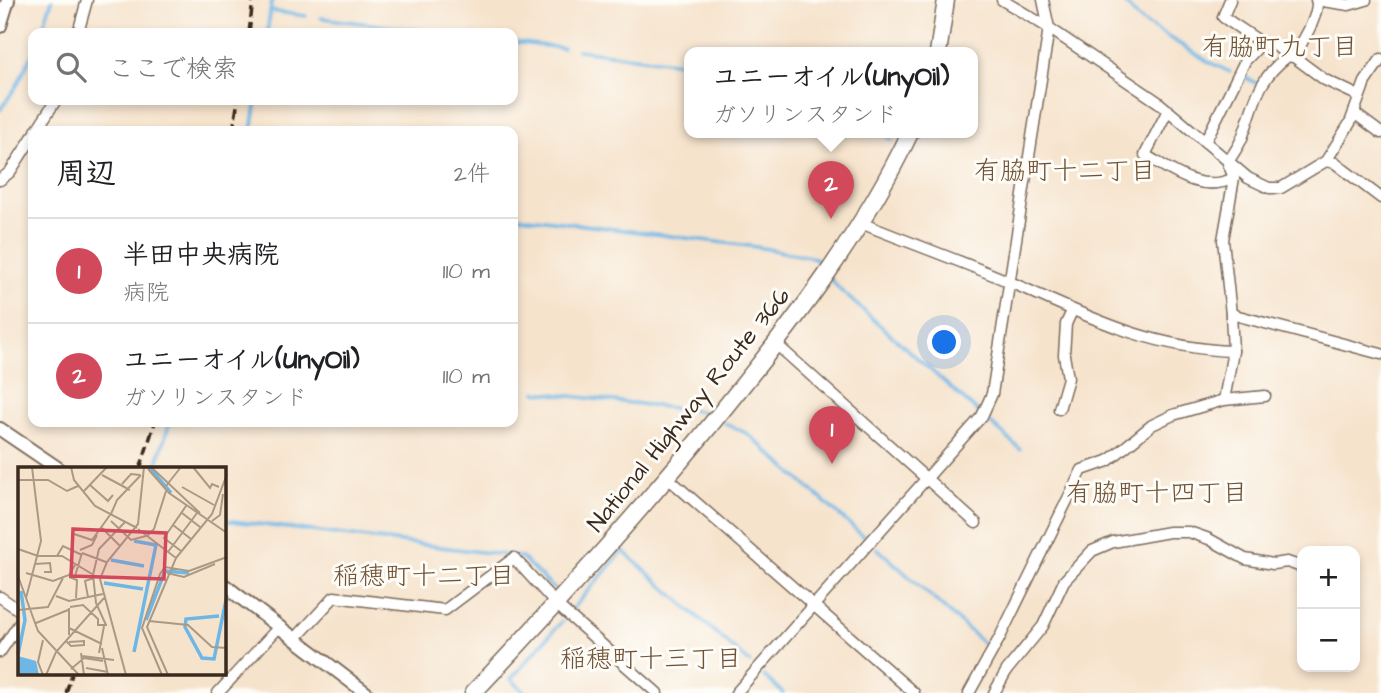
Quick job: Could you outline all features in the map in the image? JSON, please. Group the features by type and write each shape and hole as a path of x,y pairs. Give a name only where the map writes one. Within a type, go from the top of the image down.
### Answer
{"highway":[{"path":"939,47 946,0"},
{"name":"National Highway Route 366","path":"473,693 556,605 667,478 776,344 861,223 893,170 908,138"}],"street":[{"path":"0,26 8,0"},
{"path":"79,28 87,0"},
{"path":"1002,0 1049,27 1168,110 1248,178 1274,189 1326,161 1381,59"},
{"path":"736,693 982,416 992,394 1049,27 1043,0"},
{"path":"1230,0 1223,17 1262,43 1275,45 1325,80 1359,96"},
{"path":"1228,162 1242,139 1261,85 1291,57 1313,17 1318,6 1317,0 1349,5 1366,0"},
{"path":"1205,142 1245,61 1262,43"},
{"path":"39,126 53,105"},
{"path":"1168,110 1145,155 1194,183 1224,183 1234,178"},
{"path":"1354,113 1381,133"},
{"path":"0,180 10,172 28,144"},
{"path":"1326,161 1335,163 1381,198"},
{"path":"1224,400 1233,351 1223,240 1234,178 1228,162"},
{"path":"861,223 1011,283 1072,312 1179,347 1233,351"},
{"path":"1059,409 1068,378 1064,355 1066,324 1072,312"},
{"path":"1231,314 1381,354"},
{"path":"776,344 976,523"},
{"path":"969,693 1000,637 1082,470 1108,461 1152,425 1163,420 1224,400 1265,396"},
{"path":"0,429 57,467"},
{"path":"667,478 914,693"},
{"path":"993,693 1007,670 1043,626 1064,581 1092,551 1113,542 1169,532 1189,533 1209,539 1245,559 1297,565"},
{"path":"295,639 334,597 445,610 514,558 556,605 657,693"},
{"path":"226,586 366,693"},
{"path":"0,597 18,609"},
{"path":"0,652 18,625"},
{"path":"218,693 279,628"}],"waterway":[{"path":"43,28 52,0"},
{"path":"268,28 272,0"},
{"path":"1122,0 1140,20 1230,72"},
{"path":"270,11 306,16"},
{"path":"321,18 403,28"},
{"path":"518,43 563,48"},
{"path":"578,50 684,63"},
{"path":"0,110 28,63"},
{"path":"1246,78 1256,83"},
{"path":"253,126 256,105"},
{"path":"518,217 757,247 815,258 824,270"},
{"path":"831,279 1020,449"},
{"path":"536,392 699,411 706,415"},
{"path":"725,423 748,434 863,536"},
{"path":"156,467 168,427"},
{"path":"226,520 521,557 554,589"},
{"path":"877,548 983,643"},
{"path":"573,608 623,551 750,663"},
{"path":"526,693 511,679 562,621"},
{"path":"764,676 783,693"}],"railway":[{"path":"250,28 253,0"},
{"path":"234,126 237,105"},
{"path":"141,467 153,427"},
{"path":"66,693 71,676"}],"place":[{"name":"ユニーオイル(UnyOil)","path":"831,219"},
{"name":"半田中央病院","path":"832,464"}],"district":[{"name":"有脇町九丁目","path":"1280,47"},
{"name":"有脇町十二丁目","path":"1065,171"},
{"name":"有脇町十四丁目","path":"1157,493"},
{"name":"稲穂町十二丁目","path":"424,576"},
{"name":"稲穂町十三丁目","path":"651,659"}]}
